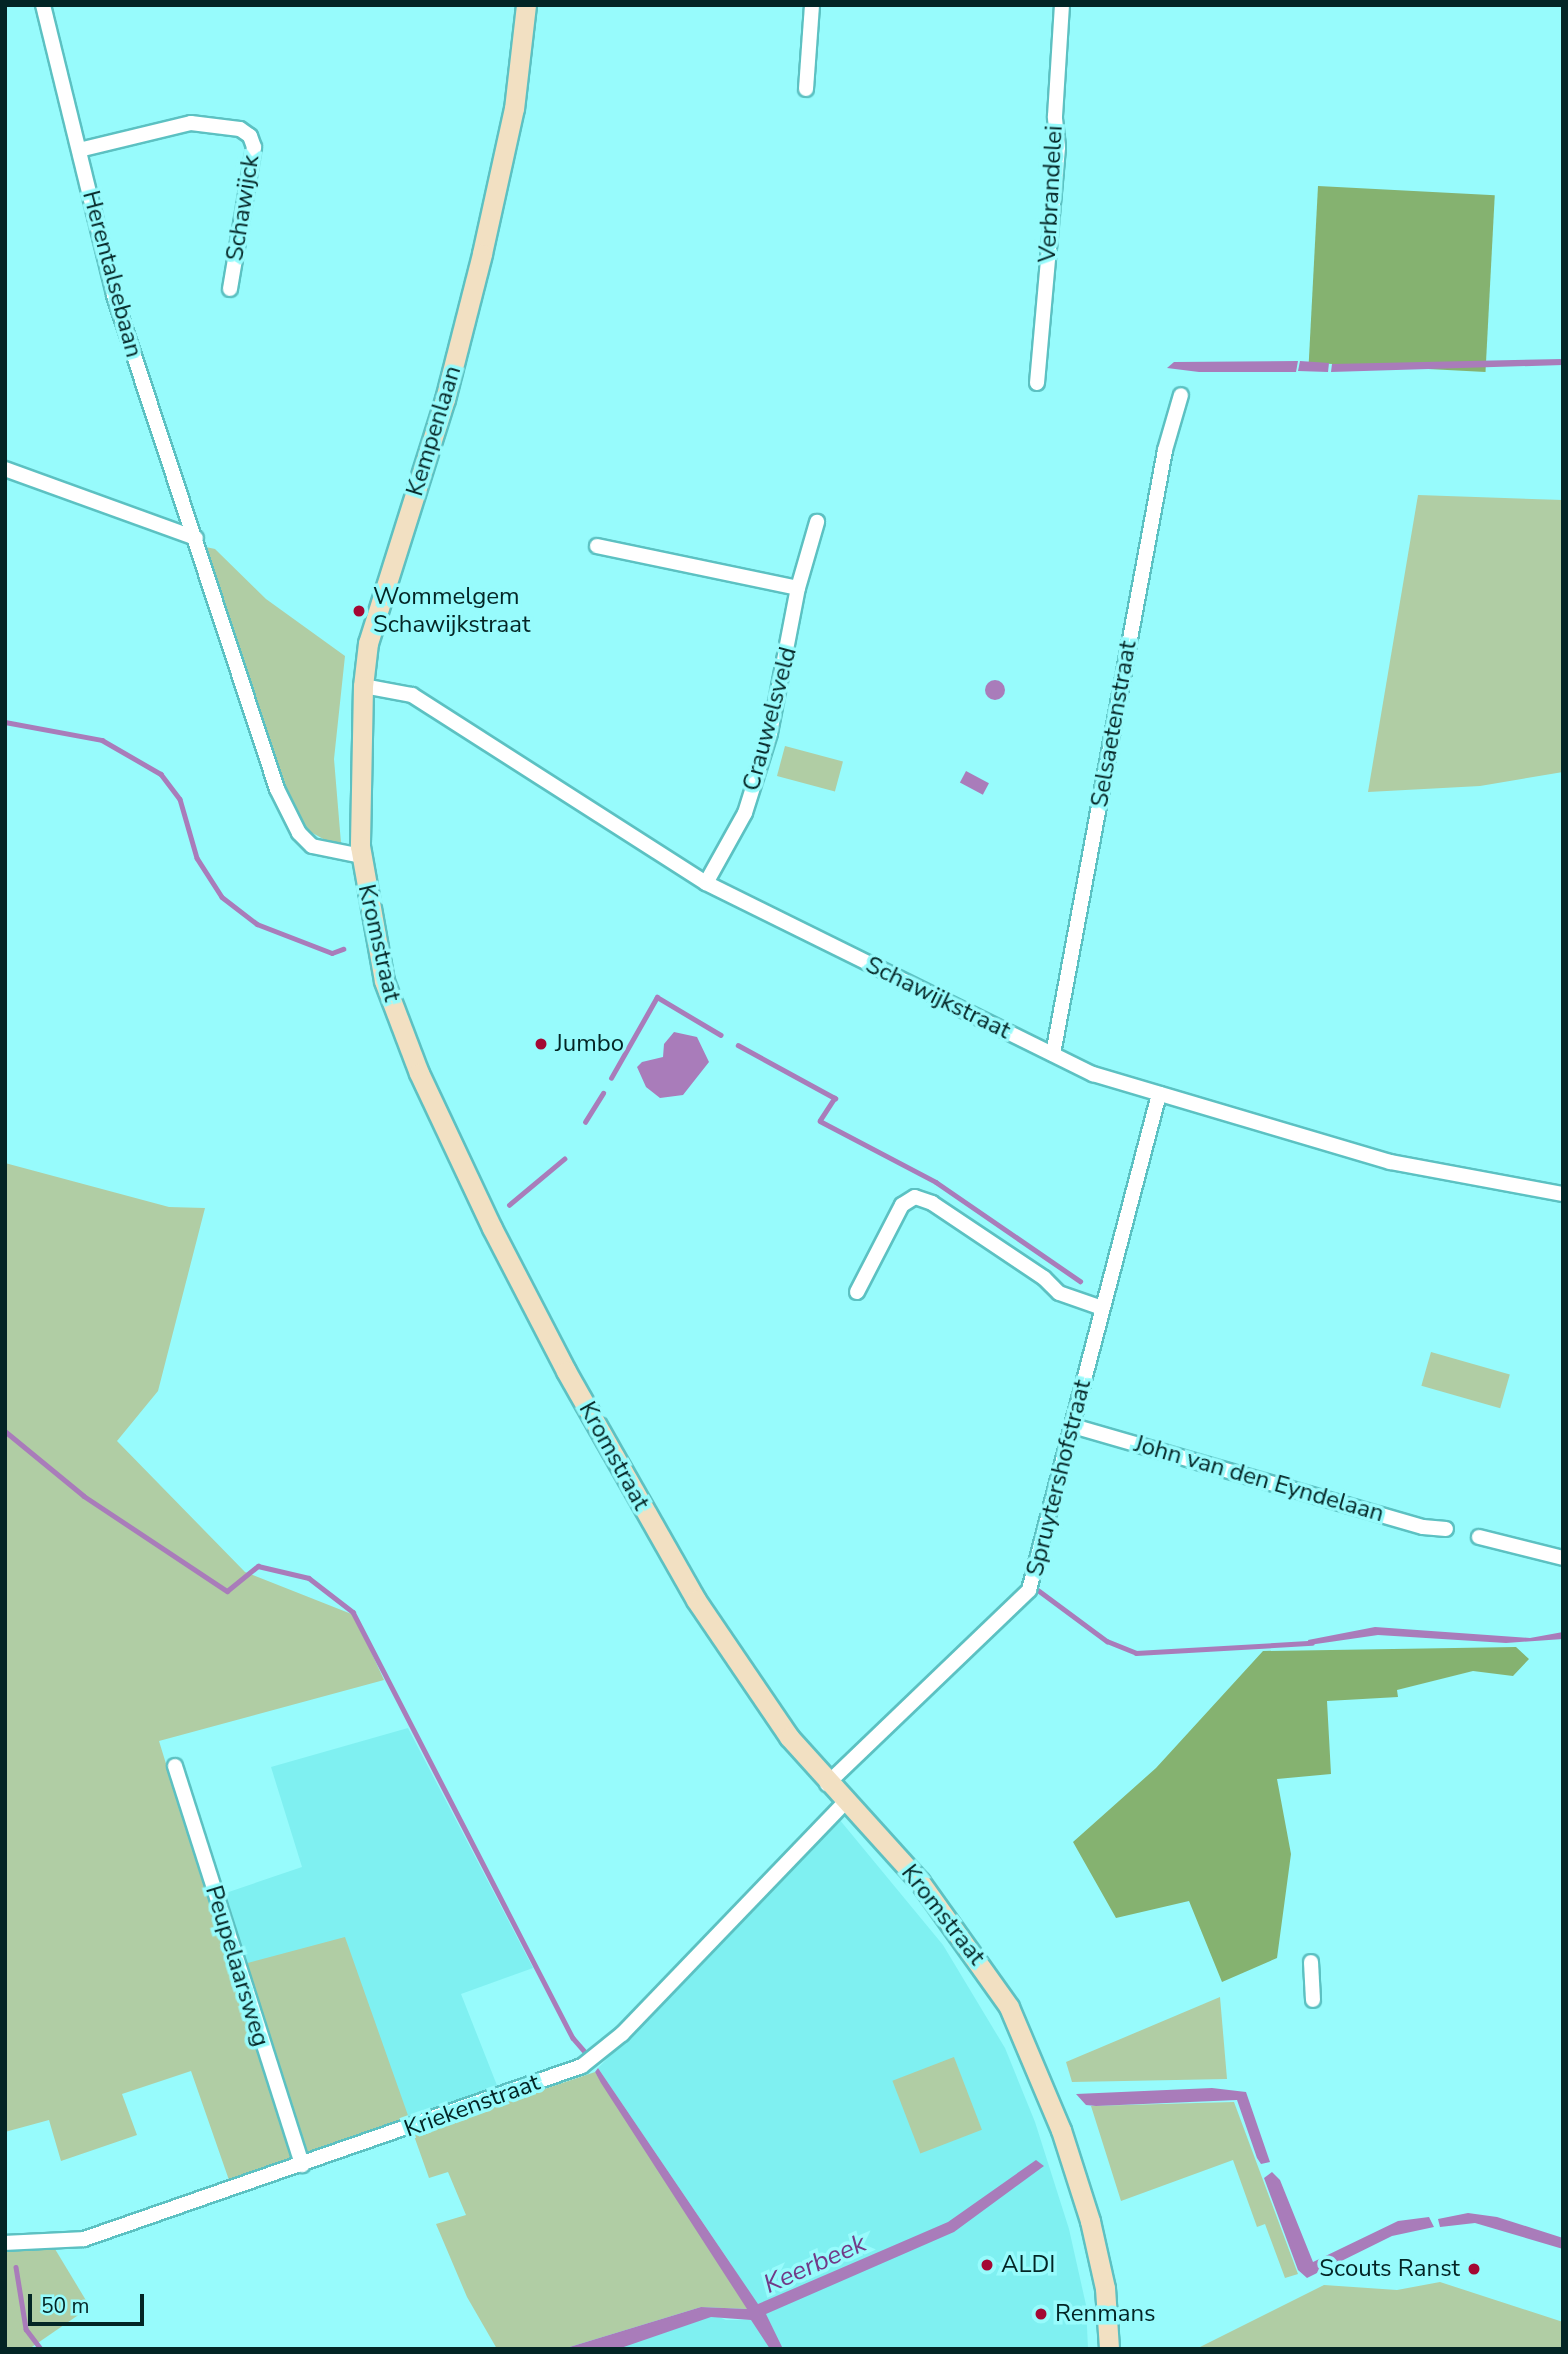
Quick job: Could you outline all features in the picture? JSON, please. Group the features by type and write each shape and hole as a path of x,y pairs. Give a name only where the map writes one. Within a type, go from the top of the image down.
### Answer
{"main road":[{"name":"Kempenlaan","path":"361,856 363,686 373,618 445,399 482,254 514,108 526,5"},
{"name":"Kromstraat","path":"361,856 372,926 398,1022 492,1228 566,1371 696,1600 763,1702 827,1784 940,1907 987,1971 1025,2039 1061,2130 1090,2221 1105,2288 1109,2349"}],"street":[{"name":"Herentalsebaan","path":"43,5 114,295 196,538"},
{"path":"806,89 812,5"},
{"name":"Verbrandelei","path":"1037,383 1058,147 1055,116 1062,5"},
{"name":"Schawijck","path":"79,150 191,123 240,130 250,136 254,147 230,289"},
{"name":"Selsaetenstraat","path":"1053,1054 1164,450 1181,395"},
{"path":"5,469 196,538"},
{"name":"Crauwelsveld","path":"706,883 745,813 771,733 798,588 817,522"},
{"name":"Kromstraat","path":"196,538 271,771 299,833 312,846 361,856"},
{"path":"597,546 798,588"},
{"name":"Schawijkstraat","path":"363,686 419,699 706,883 1093,1074 1390,1162 1563,1194"},
{"name":"Spruytershofstraat","path":"827,1784 1030,1590 1160,1094"},
{"path":"857,1292 902,1205 915,1197 966,1225 1044,1278 1059,1293 1102,1308"},
{"name":"John van den Eyndelaan","path":"1073,1426 1423,1527 1446,1529"},
{"path":"1479,1537 1563,1558"},
{"name":"Peupelaarsweg","path":"175,1766 302,2165"},
{"name":"Kriekenstraat","path":"5,2243 84,2239 582,2066 603,2053 844,1803"},
{"path":"1311,1962 1313,2000"}],"shaded area":[{"path":"1563,359 1563,365 1331,372 1332,364"},
{"path":"1298,361 1296,372 1199,372 1167,368 1174,362"},
{"path":"1300,361 1329,363 1328,372 1298,371"},
{"path":"995,680 1002,683 1005,690 1002,697 995,700 988,697 985,690 988,683"},
{"path":"966,771 989,783 983,795 960,782"},
{"path":"674,1032 697,1037 709,1062 683,1095 660,1098 646,1087 637,1067 642,1062 663,1057 664,1044"},
{"path":"1375,1627 1530,1638 1563,1632 1563,1639 1506,1643 1378,1635 1309,1645 1308,1640"},
{"path":"408,1728 533,1968 461,1994 500,2093 412,2128 238,1967 229,1968 208,1899 302,1867 271,1767"},
{"path":"839,1819 943,1945 1005,2048 1035,2122 1069,2229 1086,2305 1088,2349 600,2349 707,2312 726,2320 751,2320 731,2264 598,2068"},
{"path":"598,2068 758,2304 948,2222 1036,2160 1044,2166 954,2232 766,2314 783,2349 770,2349 751,2320 711,2317 618,2349 563,2349 701,2307 747,2309 601,2083 595,2072"},
{"path":"1212,2088 1246,2092 1270,2162 1261,2164 1257,2158 1237,2100 1096,2106 1086,2105 1076,2094"},
{"path":"1272,2172 1280,2180 1313,2262 1398,2221 1429,2217 1434,2227 1392,2236 1307,2278 1298,2270 1264,2178"},
{"path":"1468,2213 1497,2217 1563,2238 1563,2249 1475,2223 1440,2227 1438,2219"}],"green space":[{"path":"1318,186 1495,195 1485,372 1309,363"},
{"path":"1418,495 1563,500 1563,772 1480,786 1368,792"},
{"path":"206,547 215,549 266,599 345,656 334,759 341,843 336,846 307,830 282,779"},
{"path":"785,746 843,762 835,791 777,776"},
{"path":"5,1163 169,1207 205,1208 158,1391 117,1441 245,1572 354,1615 384,1680 159,1741 229,1968 345,1937 410,2121 230,2183 191,2071 122,2094 137,2135 61,2161 49,2120 5,2132"},
{"path":"1431,1352 1510,1375 1500,1408 1421,1386"},
{"path":"1516,1647 1529,1659 1513,1676 1473,1671 1397,1690 1398,1697 1327,1701 1331,1774 1277,1779 1291,1854 1277,1958 1222,1982 1189,1901 1116,1918 1073,1842 1156,1768 1263,1651"},
{"path":"1220,1997 1227,2079 1072,2082 1066,2062"},
{"path":"954,2057 982,2130 920,2153 892,2081"},
{"path":"595,2072 748,2309 701,2307 563,2349 497,2349 467,2297 436,2224 466,2215 448,2172 429,2178 413,2133"},
{"path":"1234,2102 1298,2274 1285,2278 1265,2224 1257,2227 1233,2160 1121,2201 1091,2106"},
{"path":"5,2247 55,2249 90,2307 29,2349 5,2349"},
{"path":"1440,2282 1563,2322 1563,2349 1196,2349 1324,2285 1397,2290"}],"waterway":[{"path":"5,722 102,740 161,774 180,799 197,858 222,897 257,924 332,953 343,949"},
{"path":"611,1078 657,997 721,1035"},
{"path":"738,1045 835,1098 820,1121 936,1182 1080,1281"},
{"path":"585,1122 603,1093"},
{"path":"509,1205 564,1159"},
{"path":"5,1431 84,1496 227,1591 258,1566 309,1578 353,1612 573,2038 587,2054"},
{"path":"1038,1590 1107,1641 1136,1653 1312,1643"},
{"path":"16,2267 26,2329 41,2349"}],"place":[{"name":"Wommelgem Schawijkstraat","path":"359,611"},
{"name":"Jumbo","path":"541,1044"},
{"name":"ALDI","path":"987,2265"},
{"name":"Scouts Ranst","path":"1474,2269"},
{"name":"Renmans","path":"1041,2314"}],"water label":[{"name":"Keerbeek","path":"815,2264"}]}
